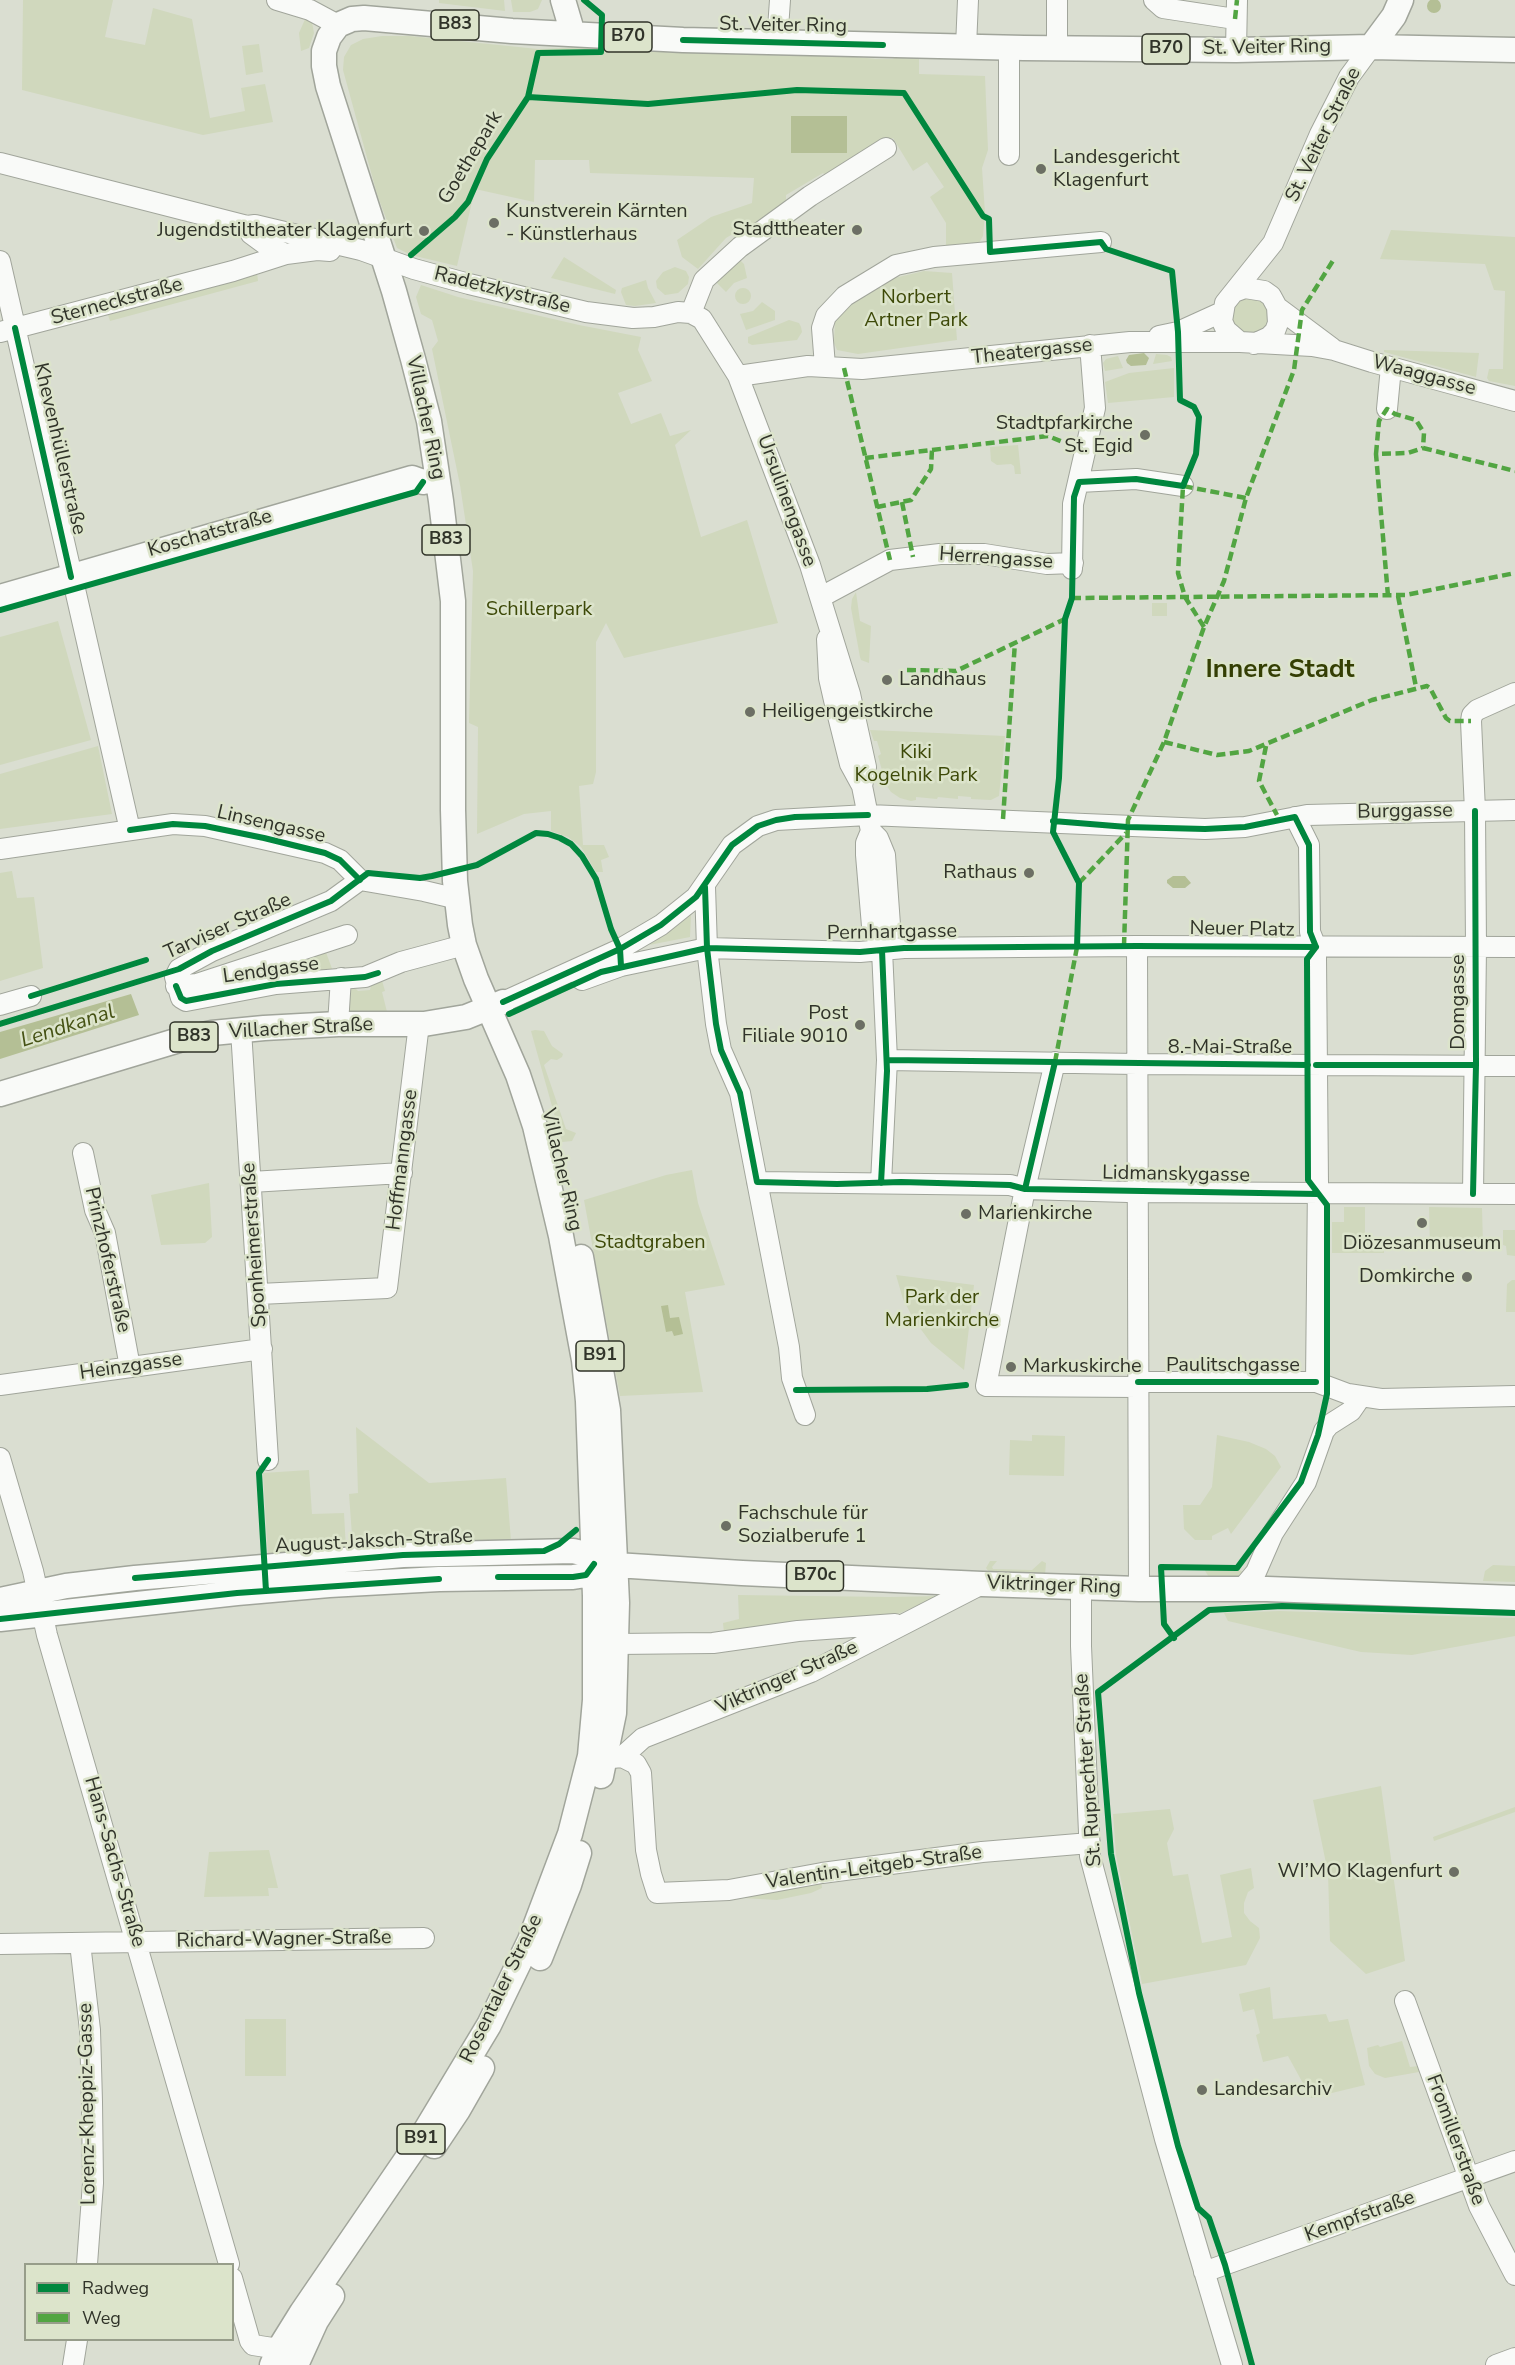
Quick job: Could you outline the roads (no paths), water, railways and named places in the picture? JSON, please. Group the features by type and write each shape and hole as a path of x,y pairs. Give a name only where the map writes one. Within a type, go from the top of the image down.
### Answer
{"main road":[{"path":"563,0 573,34"},
{"name":"St. Veiter Straße","path":"1371,47 1394,16 1401,0"},
{"name":"St. Veiter Ring","path":"338,25 352,19 384,18 512,31 573,34 777,43 1009,48 1236,50 1371,47 1515,50"},
{"name":"Villacher Ring","path":"338,25 329,37 324,51 328,86 383,257 429,421 430,480 453,601 455,881 464,945 476,979 499,1011 542,1093 591,1304 608,1410 605,1564"},
{"name":"Koschatstraße","path":"0,597 72,583 416,492 430,480"},
{"name":"Koschatstraße","path":"0,610 72,583"},
{"name":"Villacher Ring","path":"458,899 473,924 526,1096 561,1236 584,1360 588,1401 591,1497 605,1564"},
{"name":"Villacher Straße","path":"0,1094 179,1040 241,1030 446,1021 499,1011"},
{"name":"Villacher Straße","path":"395,1025 418,1032 450,1032 470,1029 499,1011"},
{"path":"544,1551 567,1539 576,1530 591,1497"},
{"name":"August-Jaksch-Straße","path":"0,1619 40,1603 66,1586 340,1559 403,1555 573,1551 586,1554 605,1564"},
{"name":"August-Jaksch-Straße","path":"0,1599 40,1603 237,1593 439,1579 573,1578 586,1575 605,1564"},
{"name":"Viktringer Ring","path":"605,1564 731,1573 1081,1588 1515,1598"},
{"name":"Rosentaler Straße","path":"290,2359 489,2025 530,1940 572,1826 606,1757 614,1713 617,1644 605,1564"},
{"name":"Rosentaler Straße","path":"605,1564 595,1700 606,1757"}],"street":[{"path":"277,0 310,10 338,25"},
{"path":"777,43 780,0"},
{"path":"966,46 968,0"},
{"path":"1057,0 1057,48"},
{"path":"1154,0 1163,8 1236,10 1236,50"},
{"name":"St. Veiter Straße","path":"1273,243 1320,134 1349,78 1371,47"},
{"path":"1009,48 1009,155"},
{"path":"691,313 704,280 740,247 810,196 886,148"},
{"name":"Radetzkystraße","path":"0,163 247,226 255,225 383,257 414,269 469,284 586,312 633,318 678,312 691,313"},
{"path":"247,226 251,234 266,245 286,254"},
{"name":"Sterneckstraße","path":"233,271 284,233"},
{"path":"825,366 822,328 826,316 845,296 896,265 934,257 1101,242"},
{"path":"1130,342 1178,332 1222,312 1230,296 1237,291 1273,243"},
{"path":"1222,312 1226,330 1232,338 1247,343 1269,337 1275,331 1278,323 1268,268 1273,243"},
{"name":"Sterneckstraße","path":"8,330 233,271 286,254 317,250 383,257"},
{"name":"Khevenhüllerstraße","path":"0,261 8,330 72,583 130,830"},
{"path":"1237,291 1255,288 1334,350"},
{"name":"Ursulinengasse","path":"691,313 702,319 738,375 821,597 828,628 826,648 829,678 850,764 862,786 870,823"},
{"name":"Theatergasse","path":"738,375 776,369 825,366 862,369 1130,342 1247,343 1312,346 1334,350"},
{"path":"1090,345 1095,408 1079,482 1136,479 1183,486"},
{"name":"Waaggasse","path":"1334,350 1515,401"},
{"path":"1387,409 1391,367"},
{"name":"Herrengasse","path":"821,597 890,560 940,554 984,554 1073,566 1073,504 1079,482"},
{"name":"Domgasse","path":"1473,1194 1476,947 1475,811 1471,721 1472,715 1477,710 1515,693"},
{"name":"Burggasse","path":"1295,817 1332,814 1515,810"},
{"path":"621,958 705,887 719,861 732,846 758,826 776,820 795,818 870,823 1053,821 1127,827 1205,829 1245,827 1295,817"},
{"name":"Neuer Platz","path":"1077,946 1316,947 1310,932 1309,846 1295,817"},
{"path":"870,823 866,843 867,872 872,926 882,950 887,1060 881,1183"},
{"name":"Linsengasse","path":"0,849 173,824 205,826 325,853 340,860 360,880"},
{"path":"360,880 458,899"},
{"name":"Tarviser Straße","path":"178,978 212,951 331,901 360,880"},
{"path":"705,887 707,948 718,1033 722,1050 740,1093 789,1347 792,1378 805,1415"},
{"path":"178,978 197,984 347,935"},
{"name":"Lendgasse","path":"178,978 181,998 186,1001 276,984 364,977 401,962 464,945"},
{"name":"Pernhartgasse","path":"621,958 707,948 823,952 1077,946"},
{"path":"1137,946 1139,1590"},
{"path":"1316,1382 1318,1194 1316,947 1515,947"},
{"name":"Villacher Straße","path":"499,1011 621,958"},
{"name":"Lendgasse","path":"338,1024 341,978"},
{"path":"0,1005 31,996"},
{"name":"Sponheimerstraße","path":"241,1030 268,1460"},
{"name":"Hoffmanngasse","path":"259,1294 387,1288 418,1032"},
{"name":"8.-Mai-Straße","path":"887,1060 1515,1066"},
{"path":"1024,1189 1055,1062"},
{"name":"Prinzhoferstraße","path":"83,1153 95,1210 105,1233 130,1367"},
{"path":"251,1182 402,1173"},
{"name":"Lidmanskygasse","path":"757,1182 901,1182 1010,1185 1024,1189 1318,1194 1515,1194"},
{"name":"Paulitschgasse","path":"1024,1189 986,1386 1316,1382 1360,1398 1515,1396"},
{"name":"Heinzgasse","path":"0,1385 262,1349"},
{"path":"1241,1590 1256,1572 1274,1533 1306,1482 1324,1431 1329,1425 1351,1412 1360,1398"},
{"name":"Hans-Sachs-Straße","path":"0,1458 228,2263"},
{"name":"Viktringer Straße","path":"606,1757 643,1738 811,1672 982,1584"},
{"name":"St. Ruprechter Straße","path":"1081,1588 1081,1646 1090,1856 1162,2129 1232,2365"},
{"path":"617,1644 713,1643 798,1631 904,1624"},
{"name":"Valentin-Leitgeb-Straße","path":"606,1757 636,1764 641,1773 646,1850 657,1893 729,1890 822,1873 971,1853 1090,1843"},
{"name":"Richard-Wagner-Straße","path":"0,1944 424,1938"},
{"name":"Lorenz-Kheppiz-Gasse","path":"80,1944 90,2030 92,2102 93,2183 87,2263"},
{"name":"Fromillerstraße","path":"1405,2001 1479,2206 1515,2275"},
{"name":"Kempfstraße","path":"1204,2272 1515,2162"},
{"path":"234,2284 261,2365"},
{"path":"73,2365 77,2341"},
{"path":"253,2345 290,2359"},
{"path":"1496,2365 1515,2358"}],"water":[{"path":"1434,-1 1439,1 1441,6 1439,11 1434,13 1429,11 1427,6 1429,1"},
{"path":"791,116 847,116 847,153 791,153"},
{"path":"1144,353 1149,358 1146,365 1131,366 1127,363 1129,355"},
{"path":"1173,876 1185,876 1191,883 1185,888 1173,888 1167,880"},
{"name":"Lendkanal","path":"131,994 139,1015 0,1059 0,1032"},
{"path":"668,1305 670,1318 679,1317 683,1334 674,1336 672,1331 666,1332 661,1306"}],"place":[{"name":"Landesgericht Klagenfurt","path":"1041,169"},
{"name":"Kunstverein Kärnten - Künstlerhaus","path":"494,223"},
{"name":"Stadttheater","path":"857,230"},
{"name":"Jugendstiltheater Klagenfurt","path":"424,231"},
{"name":"Stadtpfarkirche St. Egid","path":"1145,435"},
{"name":"Landhaus","path":"887,680"},
{"name":"Heiligengeistkirche","path":"750,712"},
{"name":"Rathaus","path":"1029,873"},
{"name":"Post Filiale 9010","path":"860,1025"},
{"name":"Marienkirche","path":"966,1214"},
{"name":"Diözesanmuseum","path":"1422,1223"},
{"name":"Domkirche","path":"1467,1277"},
{"name":"Markuskirche","path":"1011,1367"},
{"name":"Fachschule für Sozialberufe 1","path":"726,1526"},
{"name":"WI’MO Klagenfurt","path":"1454,1872"},
{"name":"Landesarchiv","path":"1202,2090"}],"district":[{"name":"Innere Stadt","path":"1280,671"}],"park label":[{"name":"Norbert Artner Park","path":"916,310"},
{"name":"Schillerpark","path":"539,610"},
{"name":"Kiki Kogelnik Park","path":"916,764"},
{"name":"Stadtgraben","path":"650,1243"},
{"name":"Park der Marienkirche","path":"942,1310"}]}
